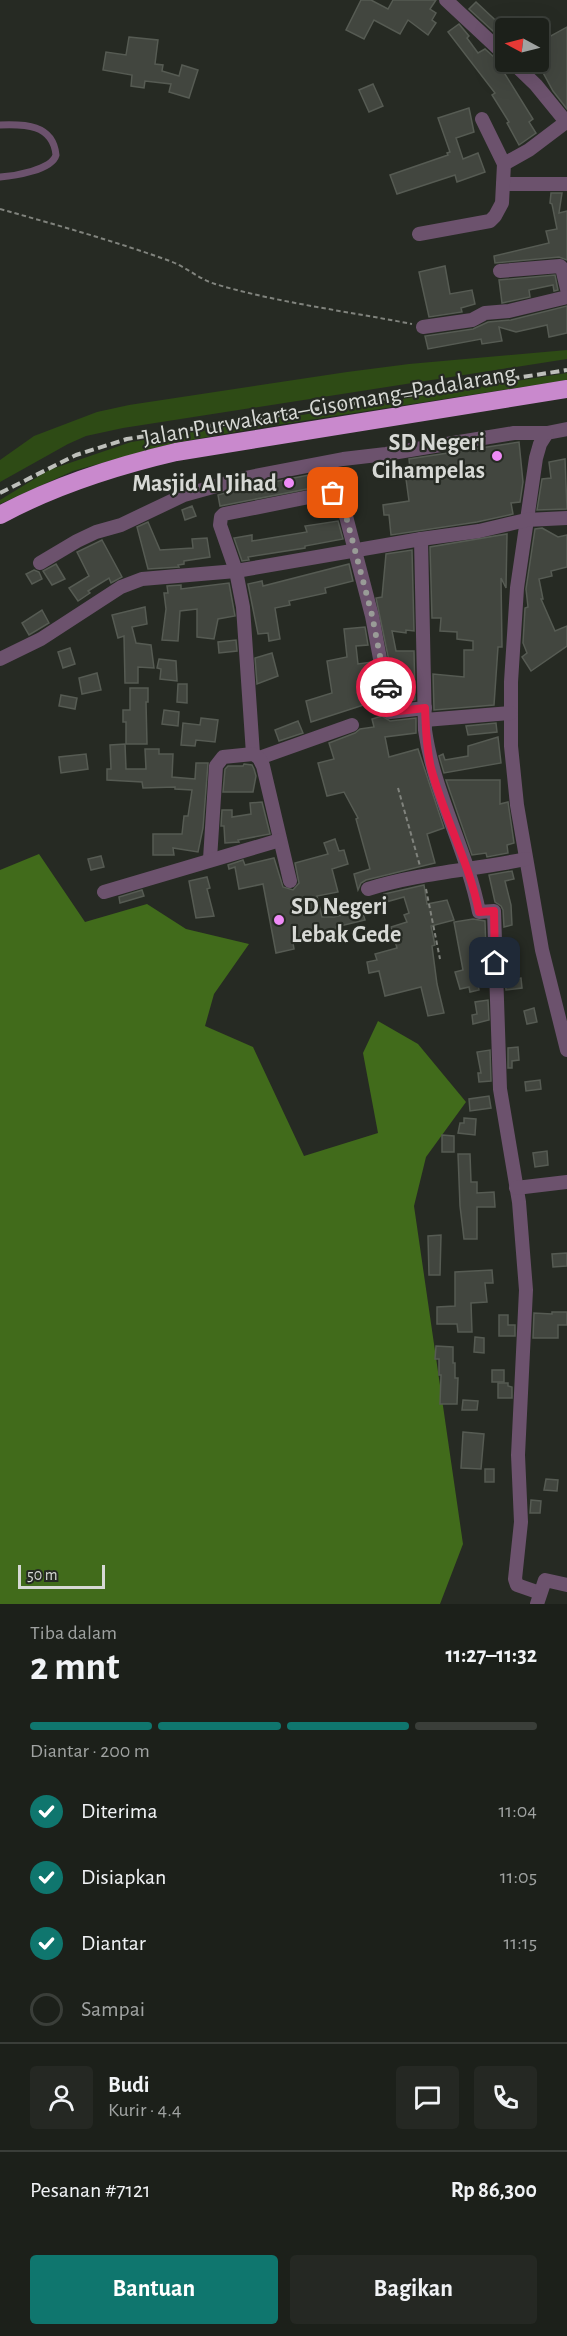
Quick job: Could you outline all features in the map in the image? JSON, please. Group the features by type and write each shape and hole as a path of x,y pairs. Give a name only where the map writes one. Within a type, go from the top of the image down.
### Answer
{"highway":[{"name":"Jalan Purwakarta–Cisomang–Padalarang","path":"0,515 87,479 130,464 176,452 567,389"}],"street":[{"path":"446,0 495,46"},
{"path":"504,164 529,150 566,122 522,72"},
{"path":"419,234 490,221 499,211 504,164 482,118"},
{"path":"503,184 567,184"},
{"path":"500,271 560,266 567,289"},
{"path":"423,327 472,320 485,313 567,297"},
{"path":"40,562 77,541 122,525 184,495 234,480 343,459 514,433 547,433 567,429"},
{"path":"547,433 540,444 536,458 525,520 517,588 511,713 512,758 542,950 567,1050"},
{"path":"290,881 263,766 256,756 246,626 236,571 220,525 224,514 329,493 341,497 372,615 390,712 511,713"},
{"path":"0,659 41,639 130,582 165,576 236,571 479,531 525,520 567,518"},
{"path":"421,539 426,740 432,769 468,870 479,912 494,911 500,1089 519,1202 526,1290 518,1455 521,1522 515,1579 517,1585 539,1598 544,1581 547,1579 567,1585"},
{"path":"210,859 216,766 223,757 256,756 352,724"},
{"path":"104,892 280,840"},
{"path":"368,889 404,878 468,870 526,859"},
{"path":"516,1188 567,1182"}],"lane":[{"path":"0,125 25,124 38,128 51,140 56,155 52,162 41,168 0,177"}],"path":[{"path":"0,209 120,243 178,264 212,283 286,301 328,307 423,327"}],"green space":[{"path":"567,350 567,359 123,428 86,436 0,482 0,460 34,436 97,412 129,405 347,372"},
{"path":"567,373 567,380 174,443 73,471 0,504 0,500 49,470 131,442"},
{"path":"39,854 85,922 147,904 186,929 249,944 214,994 205,1026 253,1047 304,1156 378,1133 363,1053 378,1021 418,1044 466,1102 426,1157 414,1206 463,1544 440,1604 0,1604 0,870"}],"building":[{"path":"361,0 371,0 388,9 393,0 436,0 430,9 436,13 432,20 436,23 428,35 408,20 400,34 374,20 364,39 346,30"},
{"path":"476,2 495,20 495,33 469,9"},
{"path":"459,24 478,53 485,49 495,58 495,72 504,72 533,119 529,122 536,133 519,145 507,123 509,122 492,95 495,93 448,32"},
{"path":"567,27 567,109 543,72 549,72 549,37"},
{"path":"129,37 158,40 155,64 163,65 162,71 179,76 182,65 198,70 189,98 169,92 171,84 145,81 144,88 131,86 132,75 103,70 106,52 126,55"},
{"path":"373,84 383,106 369,112 359,90"},
{"path":"469,108 474,132 456,138 463,159 478,153 485,172 457,182 455,175 397,194 390,175 448,155 447,153 450,152 438,118"},
{"path":"551,193 562,193 559,213 567,211 567,260 559,257 495,263 494,256 549,243 546,231 557,229 550,203"},
{"path":"445,266 450,294 472,290 475,304 461,308 462,312 429,317 419,272"},
{"path":"555,275 558,290 554,291 553,285 529,290 530,297 502,303 499,280"},
{"path":"567,306 567,333 549,337 547,325 516,332 499,327 502,341 482,344 481,339 428,349 425,336 473,329 488,322 511,320"},
{"path":"519,442 523,482 520,502 511,503 513,514 391,535 389,515 384,515 383,505 409,501 406,479 408,479 407,469 410,469 409,459"},
{"path":"565,459 567,509 537,510 542,479 551,478 549,462"},
{"path":"345,468 349,491 338,483 220,506 218,495"},
{"path":"192,506 196,516 185,520 182,510"},
{"path":"338,521 343,539 248,557 249,560 242,561 234,538 252,535 252,541 307,532 305,526"},
{"path":"148,522 160,550 193,548 192,539 207,538 210,557 184,561 184,564 178,565 179,567 148,569 137,527"},
{"path":"542,528 558,537 567,535 567,567 551,571 552,576 539,579 543,599 541,599 555,631 567,626 567,646 531,671 522,657 527,653 523,643 525,608 528,607 526,589 535,529"},
{"path":"507,534 506,588 501,578 502,647 498,647 494,705 434,710 433,674 464,677 464,650 473,650 473,641 457,639 457,632 440,631 441,618 432,618 430,547"},
{"path":"102,540 122,577 111,583 109,578 88,591 90,593 78,601 69,588 89,576 77,552"},
{"path":"412,550 414,631 406,630 406,633 392,631 396,651 414,651 415,700 410,701 406,691 396,695 376,598 382,597 386,554"},
{"path":"56,564 65,579 52,585 43,571"},
{"path":"349,564 353,581 325,588 326,593 289,601 290,605 275,608 280,639 269,641 268,633 258,634 248,584 262,581 263,586"},
{"path":"34,570 39,572 42,579 32,584 26,574"},
{"path":"229,583 235,616 218,619 214,639 197,637 197,609 180,611 178,641 162,640 166,609 164,593 168,593 167,586 181,585 181,589"},
{"path":"145,607 147,624 132,627 136,643 151,645 154,668 138,667 138,683 125,683 124,636 118,638 112,615"},
{"path":"42,610 49,623 29,635 22,623"},
{"path":"365,627 368,645 356,646 358,664 372,662 379,700 311,722 306,701 332,693 327,661 347,657 344,629"},
{"path":"236,640 237,651 219,653 218,642"},
{"path":"70,648 75,664 63,668 58,652"},
{"path":"272,653 278,676 257,684 255,658"},
{"path":"159,659 176,661 177,681 160,679 161,669 157,668"},
{"path":"97,673 101,690 82,694 79,678"},
{"path":"178,684 187,684 187,703 177,702"},
{"path":"130,688 148,688 147,744 126,744 126,722 123,722 123,710 130,710"},
{"path":"61,695 77,698 75,709 59,706"},
{"path":"164,710 179,712 178,726 162,724"},
{"path":"382,716 390,721 416,718 416,733 385,737 389,757 418,749 444,828 427,834 435,863 366,880 361,883 358,890 354,874 370,869 356,819 358,818 344,792 327,796 318,763 334,759 329,743 360,729 374,727 372,719"},
{"path":"201,718 218,720 215,742 196,740 195,746 181,745 183,723 200,725"},
{"path":"298,721 303,733 279,741 275,730"},
{"path":"496,723 497,732 468,735 466,726"},
{"path":"498,737 501,763 444,773 439,756 443,754 445,760 468,756 468,746"},
{"path":"125,744 126,769 146,769 145,749 159,749 159,754 173,754 172,777 195,779 196,763 208,763 203,828 198,852 173,848 174,855 153,855 153,834 182,834 184,816 188,816 192,790 175,789 175,787 143,788 142,782 107,780 107,769 111,769 110,745"},
{"path":"86,754 88,769 61,773 59,757"},
{"path":"244,764 252,765 254,769 256,776 253,792 223,792 225,769 228,766 243,766"},
{"path":"446,780 500,780 500,804 508,802 514,843 507,845 508,853 487,857 486,853 472,855"},
{"path":"262,802 270,834 225,843 224,826 221,826 222,810 232,810 232,817 251,814 250,803"},
{"path":"335,839 339,851 344,850 348,864 332,869 338,892 317,896 322,917 334,917 362,910 365,920 336,927 339,939 330,941 328,937 320,937 293,943 294,949 276,953 263,884 239,889 235,867 229,869 228,865 243,860 245,865 274,858 283,887 293,890 299,883 295,863 328,854 324,843"},
{"path":"101,856 104,867 91,870 88,859"},
{"path":"512,871 514,879 505,881 511,905 512,925 504,927 503,910 495,902 489,875"},
{"path":"207,877 210,888 207,889 214,916 196,918 189,881"},
{"path":"424,885 427,904 447,900 454,920 431,926 435,945 432,946 437,984 444,1013 428,1016 421,987 385,996 379,971 369,973 367,962 377,960 375,954 397,948 391,927 407,922 404,915 409,913 404,897 386,902 384,894"},
{"path":"142,890 144,896 120,903 119,897"},
{"path":"473,919 485,921 487,982 478,984 479,990 470,992 469,987 460,989 455,972 463,970 454,922"},
{"path":"521,978 522,988 506,990 505,980"},
{"path":"488,1000 489,1020 473,1024 472,1015 477,1014 475,1002"},
{"path":"534,1008 537,1022 527,1024 524,1011"},
{"path":"518,1047 519,1060 512,1061 512,1068 508,1068 508,1048"},
{"path":"490,1050 491,1081 479,1082 478,1073 481,1073 477,1052"},
{"path":"540,1080 541,1089 526,1091 525,1082"},
{"path":"489,1096 491,1108 470,1111 469,1099"},
{"path":"464,1118 476,1119 475,1135 458,1133 460,1123 464,1123"},
{"path":"442,1135 454,1136 454,1152 442,1152"},
{"path":"547,1151 548,1165 535,1167 533,1153"},
{"path":"458,1154 470,1154 471,1182 477,1182 477,1193 494,1192 495,1207 477,1207 477,1239 464,1239"},
{"path":"441,1235 440,1275 429,1275 428,1236"},
{"path":"567,1253 567,1266 553,1267 552,1254"},
{"path":"492,1270 493,1283 485,1283 487,1302 471,1303 472,1332 458,1332 457,1324 437,1324 437,1307 455,1306 455,1272"},
{"path":"552,1312 567,1312 567,1325 558,1325 558,1338 533,1338 534,1313 552,1314"},
{"path":"499,1315 508,1315 508,1325 515,1325 515,1336 499,1336"},
{"path":"475,1337 484,1338 484,1353 474,1352"},
{"path":"436,1346 453,1347 455,1378 458,1378 457,1404 440,1404 441,1375 439,1375 439,1359 435,1359"},
{"path":"492,1370 504,1370 504,1382 492,1382"},
{"path":"498,1383 508,1383 508,1386 512,1387 512,1398 498,1398"},
{"path":"463,1400 478,1401 477,1410 462,1410"},
{"path":"463,1432 484,1434 481,1469 461,1468"},
{"path":"485,1469 494,1469 494,1482 485,1482"},
{"path":"546,1479 558,1480 557,1491 544,1490"},
{"path":"531,1500 541,1501 540,1513 530,1513"}],"railway":[{"path":"0,493 76,455 127,439 567,370"}],"way so far":[{"path":"333,493 341,497 372,615 386,687"}],"place":[{"name":"SD Negeri Cihampelas","path":"497,456"},
{"name":"Masjid Al Jihad","path":"289,483"},
{"name":"SD Negeri Lebak Gede","path":"279,920"}],"route":[{"path":"386,687 390,712 425,708 425,730 432,769 468,870 479,912 494,911 495,963"}]}
